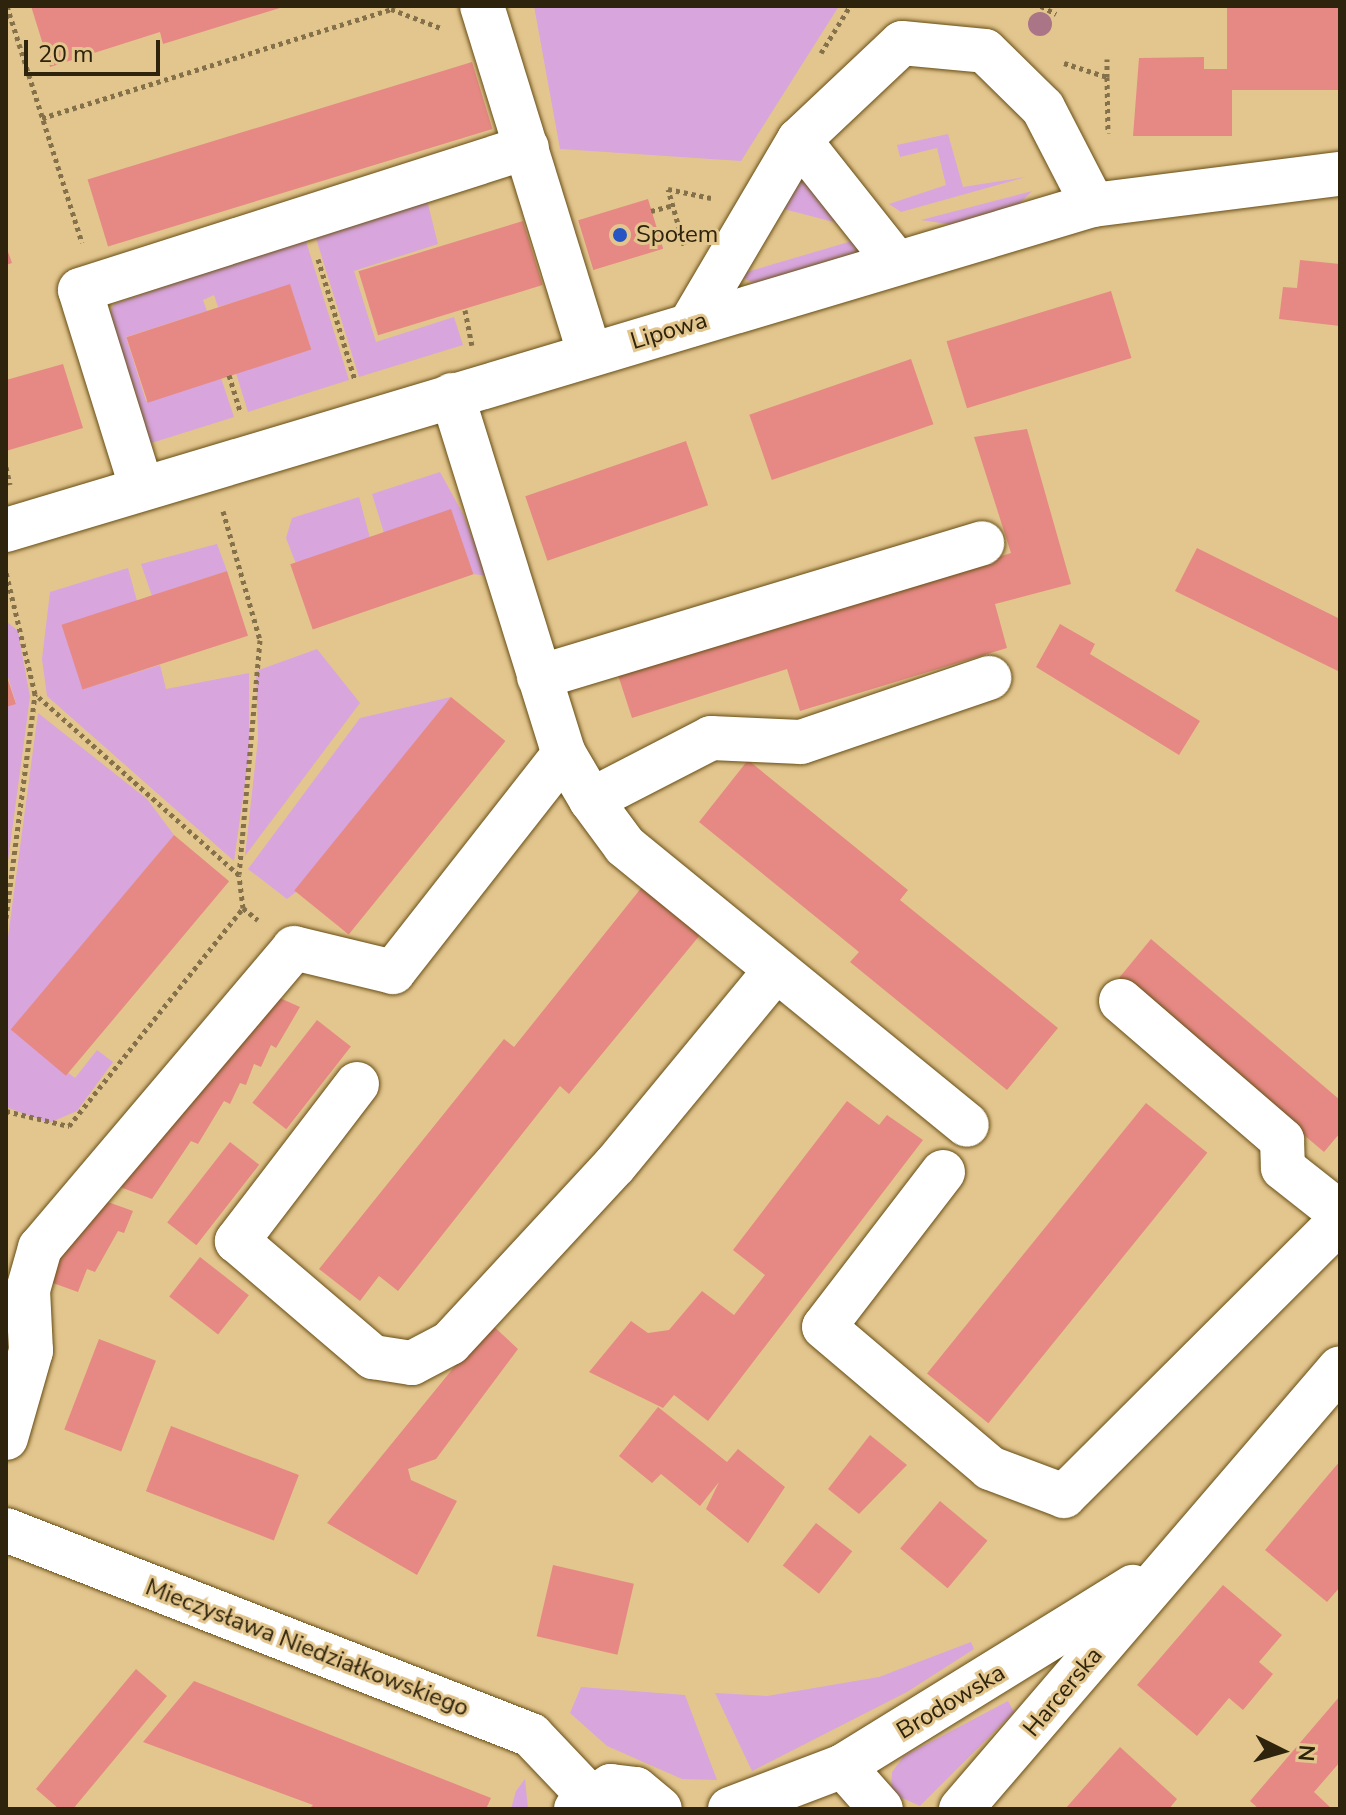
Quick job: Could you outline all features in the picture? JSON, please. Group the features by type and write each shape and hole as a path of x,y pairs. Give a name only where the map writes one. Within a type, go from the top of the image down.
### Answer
{"street":[{"path":"492,21 590,355"},
{"path":"690,325 799,140 902,43 985,51 1043,108 1093,205"},
{"path":"799,140 894,260"},
{"path":"141,486 80,290 527,147"},
{"name":"Lipowa","path":"6,530 141,486 690,325 894,260 1093,205 1340,174"},
{"path":"452,395 564,754 591,800 625,846 773,973 967,1125"},
{"path":"539,677 982,543"},
{"path":"591,800 711,738 801,742 989,678"},
{"path":"6,1438 31,1351 28,1290 40,1248 294,948 393,972 564,754"},
{"path":"357,1084 237,1241 373,1357 412,1363 450,1343 615,1165 773,973"},
{"path":"1121,1001 1282,1140 1283,1168 1340,1213"},
{"path":"943,1172 824,1327 990,1468 1064,1496 1340,1221"},
{"path":"1159,1571 1340,1368"},
{"name":"Mieczysława Niedziałkowskiego","path":"6,1530 531,1735 582,1802"},
{"name":"Harcerska","path":"961,1809 1068,1691 1159,1571"},
{"name":"Brodowska","path":"730,1809 843,1766 1159,1571"},
{"path":"843,1766 881,1809"},
{"path":"582,1802 611,1786 636,1789 660,1809"}],"path":[{"path":"7,6 95,285"},
{"path":"1041,6 1056,14"},
{"path":"42,118 391,9 492,21"},
{"path":"1107,59 1107,77"},
{"path":"687,255 668,189 728,202"},
{"path":"651,211 673,205"},
{"path":"305,218 356,384"},
{"path":"465,310 472,350"},
{"path":"229,375 243,421"},
{"path":"6,1111 69,1126 243,908 239,875 260,640 210,466"},
{"path":"6,571 35,694 6,918"},
{"path":"35,694 239,875"}],"shaded area":[{"path":"534,6 839,6 741,161 560,149"},
{"path":"948,134 963,187 1026,177 901,212 889,204 946,185 937,148 900,157 897,145"},
{"path":"800,170 849,226 776,207"},
{"path":"1032,191 1016,207 954,225 921,220"},
{"path":"427,200 438,244 354,271 376,342 454,317 463,345 359,377 315,235"},
{"path":"305,238 349,380 248,412 236,373 311,349 290,285 218,307 214,295 203,300 207,311 126,337 146,401 221,378 234,417 142,446 109,315 114,304"},
{"path":"862,238 863,252 756,284 737,275"},
{"path":"440,472 463,514 488,576 473,574 451,510 384,533 372,494"},
{"path":"359,497 370,538 296,564 286,538 292,518"},
{"path":"217,544 227,571 152,596 141,564"},
{"path":"128,568 137,601 63,626 83,689 160,665 166,689 249,673 249,755 234,861 47,696 42,659 50,592"},
{"path":"6,621 18,631 30,697 6,876 6,707 16,703 6,671"},
{"path":"317,649 360,703 245,856 258,739 256,671"},
{"path":"451,697 296,892 287,899 248,869 360,718"},
{"path":"38,713 147,799 174,835 13,1031 75,1078 97,1050 113,1062 77,1111 49,1123 6,1107 6,952"},
{"path":"971,1642 974,1649 907,1692 752,1771 715,1693 767,1696 879,1677"},
{"path":"581,1687 685,1695 717,1780 682,1779 607,1746 570,1713"},
{"path":"1008,1701 1014,1712 920,1806 891,1793 892,1772 904,1756"},
{"path":"525,1779 528,1809 511,1809 516,1791"}],"building":[{"path":"31,6 283,7 163,44 160,32 50,67"},
{"path":"1227,6 1340,6 1340,90 1232,90 1232,136 1133,136 1139,58 1204,57 1204,69 1227,69"},
{"path":"472,62 492,129 108,246 88,180"},
{"name":"Społem","path":"648,199 663,249 593,270 578,220"},
{"path":"523,221 543,285 378,335 359,271"},
{"path":"6,246 12,263 6,265"},
{"path":"1300,260 1340,264 1340,326 1279,319 1283,287 1297,288"},
{"path":"290,284 311,350 148,403 126,337"},
{"path":"1111,291 1131,358 967,408 947,341"},
{"path":"911,359 933,424 772,480 749,415"},
{"path":"63,364 83,428 6,451 6,380"},
{"path":"1027,429 1071,584 995,604 1007,648 800,711 787,669 632,718 618,675 1011,553 974,437"},
{"path":"686,441 708,505 547,561 525,496"},
{"path":"451,509 473,574 313,630 290,564"},
{"path":"1197,548 1340,619 1340,672 1175,591"},
{"path":"227,571 248,636 83,689 62,625"},
{"path":"1060,624 1095,644 1090,654 1200,721 1179,755 1036,667"},
{"path":"6,674 16,704 6,707"},
{"path":"451,697 505,741 349,935 294,891"},
{"path":"748,760 908,890 900,900 1058,1028 1007,1090 850,962 859,952 699,822"},
{"path":"174,835 229,881 66,1076 11,1030"},
{"path":"642,887 700,935 569,1094 560,1086 398,1291 379,1276 360,1301 319,1269 504,1039 514,1047"},
{"path":"1151,939 1340,1100 1340,1133 1324,1152 1119,978"},
{"path":"262,990 300,1007 276,1048 271,1045 261,1067 254,1064 246,1085 240,1083 230,1104 224,1101 198,1144 191,1141 152,1199 112,1184"},
{"path":"317,1020 351,1046 286,1129 252,1103"},
{"path":"847,1101 879,1125 887,1115 923,1140 708,1421 674,1395 663,1408 589,1372 631,1321 648,1333 669,1330 702,1291 734,1315 765,1275 733,1250"},
{"path":"1146,1103 1207,1153 988,1423 927,1373"},
{"path":"230,1142 259,1165 196,1245 167,1222"},
{"path":"94,1197 133,1211 124,1233 118,1231 95,1272 87,1269 78,1292 39,1278"},
{"path":"200,1257 249,1295 218,1335 169,1296"},
{"path":"490,1323 518,1349 436,1459 408,1469 411,1480 457,1501 417,1575 327,1523"},
{"path":"99,1339 156,1361 121,1451 64,1430"},
{"path":"658,1407 727,1462 738,1449 785,1487 748,1543 706,1509 719,1482 700,1506 661,1474 652,1483 619,1456"},
{"path":"171,1426 299,1475 274,1540 146,1491"},
{"path":"870,1435 907,1465 859,1514 828,1489"},
{"path":"1340,1461 1340,1587 1327,1602 1265,1550"},
{"path":"940,1501 987,1541 948,1588 900,1548"},
{"path":"816,1523 852,1551 819,1594 783,1566"},
{"path":"553,1565 634,1584 617,1655 537,1636"},
{"path":"1223,1585 1282,1635 1259,1662 1273,1674 1243,1710 1229,1698 1197,1736 1137,1685"},
{"path":"136,1669 167,1696 73,1809 59,1809 36,1789"},
{"path":"194,1681 491,1798 486,1809 309,1809 313,1805 143,1742"},
{"path":"1340,1696 1340,1762 1314,1792 1332,1809 1259,1809 1250,1801"},
{"path":"1120,1747 1177,1799 1169,1809 1065,1809"}],"place":[{"name":"Społem","path":"620,235"}]}
